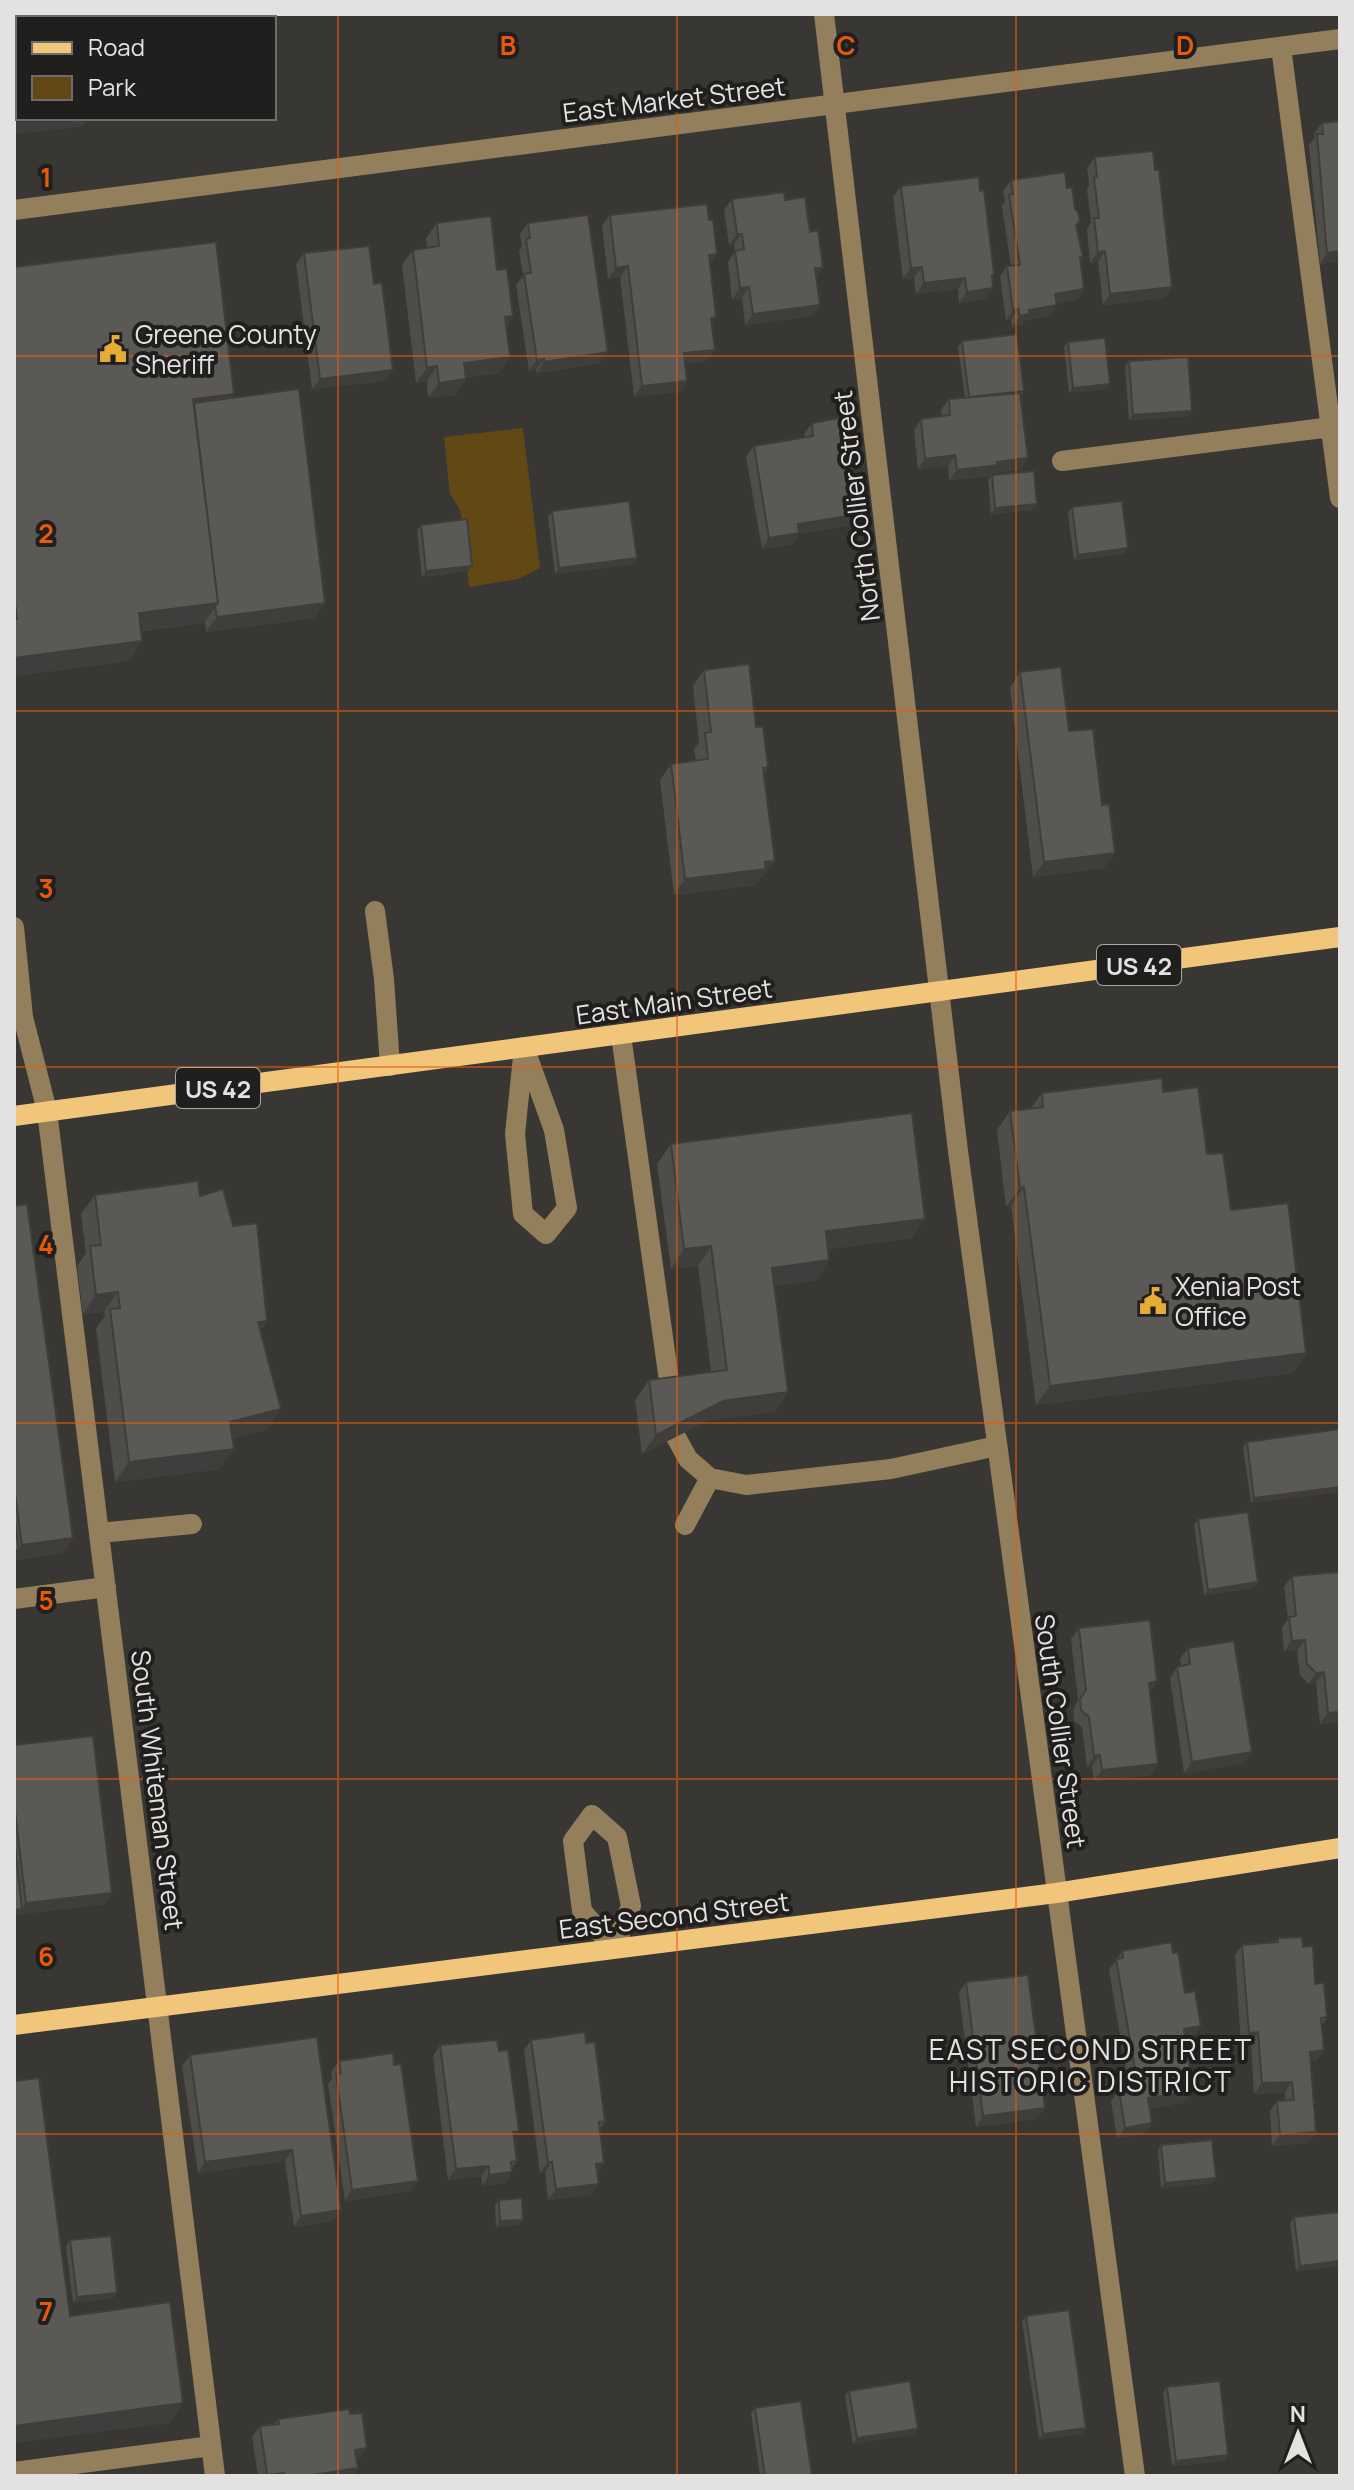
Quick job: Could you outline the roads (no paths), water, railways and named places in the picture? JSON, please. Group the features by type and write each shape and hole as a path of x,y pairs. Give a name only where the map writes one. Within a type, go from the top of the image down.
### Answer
{"main road":[{"name":"East Main Street","path":"14,1116 1340,937"},
{"name":"East Second Street","path":"14,2025 1056,1893 1340,1848"}],"street":[{"name":"North Collier Street","path":"824,14 939,992"},
{"name":"East Market Street","path":"14,210 1340,39"},
{"path":"1281,47 1340,498"},
{"path":"1062,461 1331,427"},
{"path":"375,911 384,979 390,1066"},
{"name":"South Whiteman Street","path":"14,927 23,1017 47,1111 215,2476"},
{"name":"South Collier Street","path":"939,992 1135,2476"},
{"path":"621,1035 671,1395"},
{"path":"524,1047 554,1130 567,1208 546,1234 523,1214 515,1134 524,1047"},
{"path":"676,1437 688,1459 710,1478 746,1485 891,1469 997,1446"},
{"path":"685,1525 710,1478"},
{"path":"99,1533 192,1524"},
{"path":"14,1599 106,1587"},
{"path":"592,1815 617,1837 631,1906 614,1948 582,1911 573,1841 592,1815"},
{"path":"14,2472 211,2446"}],"place":[{"name":"Greene County Sheriff","path":"113,349"},
{"name":"Xenia Post Office","path":"1153,1301"}],"district":[{"name":"EAST SECOND STREET HISTORIC DISTRICT","path":"1091,2065"}]}
